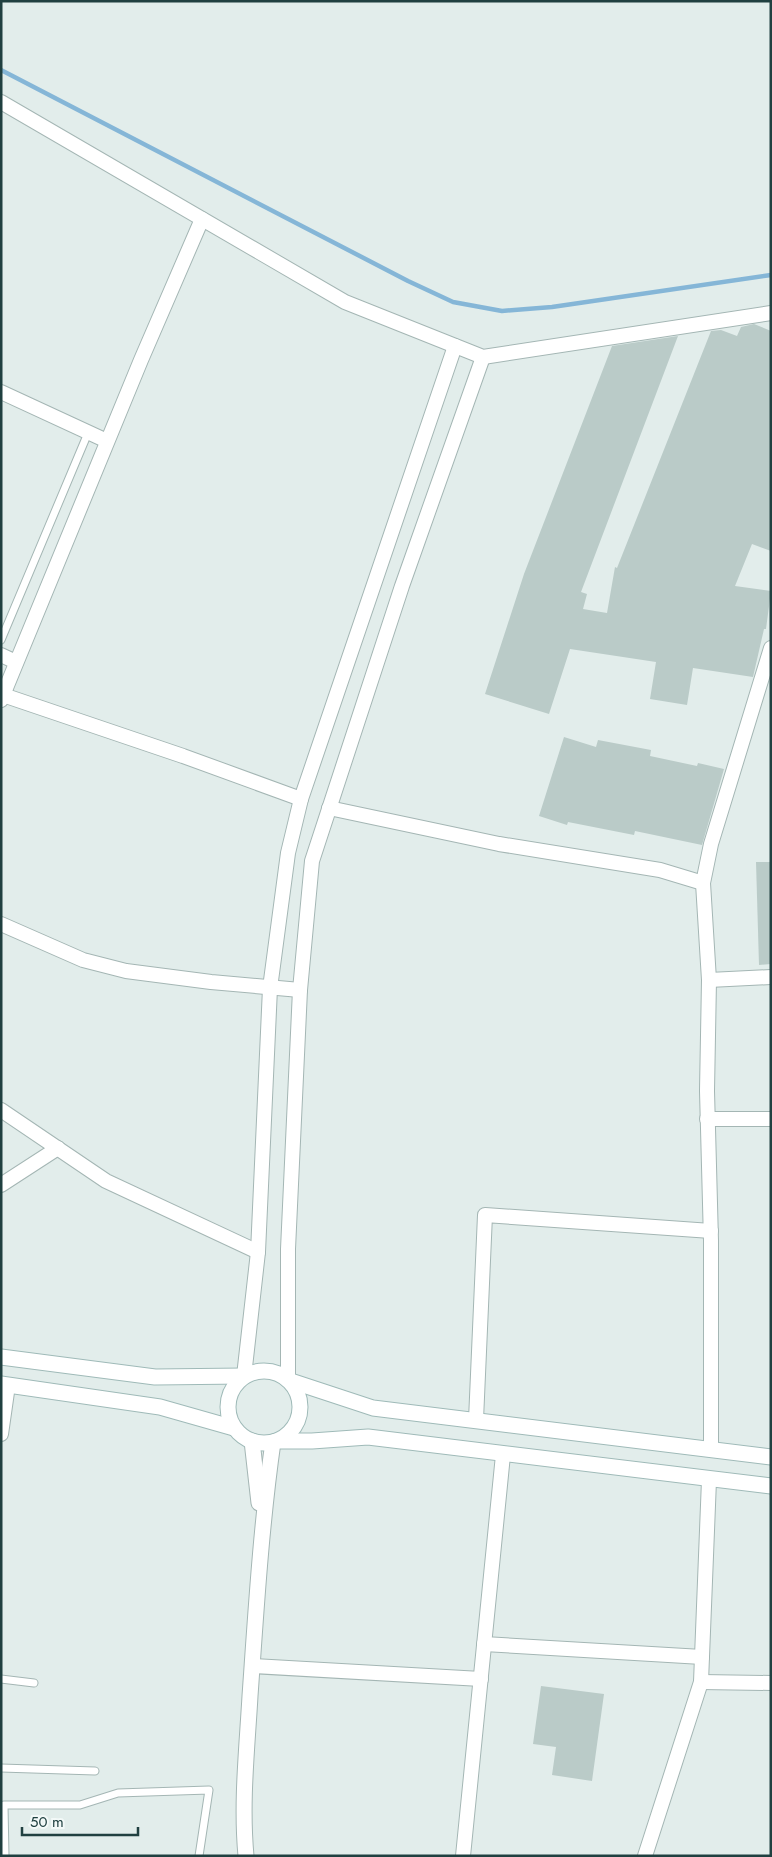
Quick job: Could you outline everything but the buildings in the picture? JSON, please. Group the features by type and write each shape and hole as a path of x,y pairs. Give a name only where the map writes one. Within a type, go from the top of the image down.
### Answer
{"main road":[{"path":"1,1357 155,1377 244,1376 266,1371 278,1373 288,1380 296,1390 300,1402 300,1414 295,1426 287,1435 274,1442"},
{"path":"234,1428 228,1406 233,1389 244,1376"},
{"path":"288,1380 373,1408 771,1457"},
{"path":"5,1385 160,1407 234,1428 252,1442 312,1441 368,1437 503,1455 771,1486"},
{"path":"252,1442 261,1527"},
{"path":"246,1856 242,1821 261,1527 274,1442"}],"street":[{"path":"1,102 345,302 482,357 771,313"},
{"path":"202,219 107,442 2,698 183,756 301,799"},
{"path":"244,1376 258,1252 270,988 288,854 301,799 454,346"},
{"path":"288,1380 288,1249 300,990 312,861 402,586 482,357"},
{"path":"1,392 107,442"},
{"path":"710,1449 709,980 703,883 711,844 771,648"},
{"path":"1,655 16,662"},
{"path":"329,808 499,844 660,870 703,883"},
{"path":"1,924 83,960 126,971 300,990"},
{"path":"709,980 771,977"},
{"path":"1,1110 106,1181 258,1252"},
{"path":"708,1119 771,1118"},
{"path":"1,1185 58,1148"},
{"path":"476,1420 485,1215 711,1231"},
{"path":"1,1434 5,1385"},
{"path":"463,1856 503,1455"},
{"path":"645,1856 701,1682 710,1480"},
{"path":"484,1644 702,1657"},
{"path":"252,1666 481,1679"},
{"path":"701,1682 771,1684"}],"lane":[{"path":"1,640 88,433"},
{"path":"1,1679 34,1683"},
{"path":"1,1768 94,1771"},
{"path":"5,1856 4,1805 80,1805 118,1793 209,1790 200,1856"}],"waterway":[{"path":"1,70 408,281 453,302 502,311 552,307 771,275"}]}
